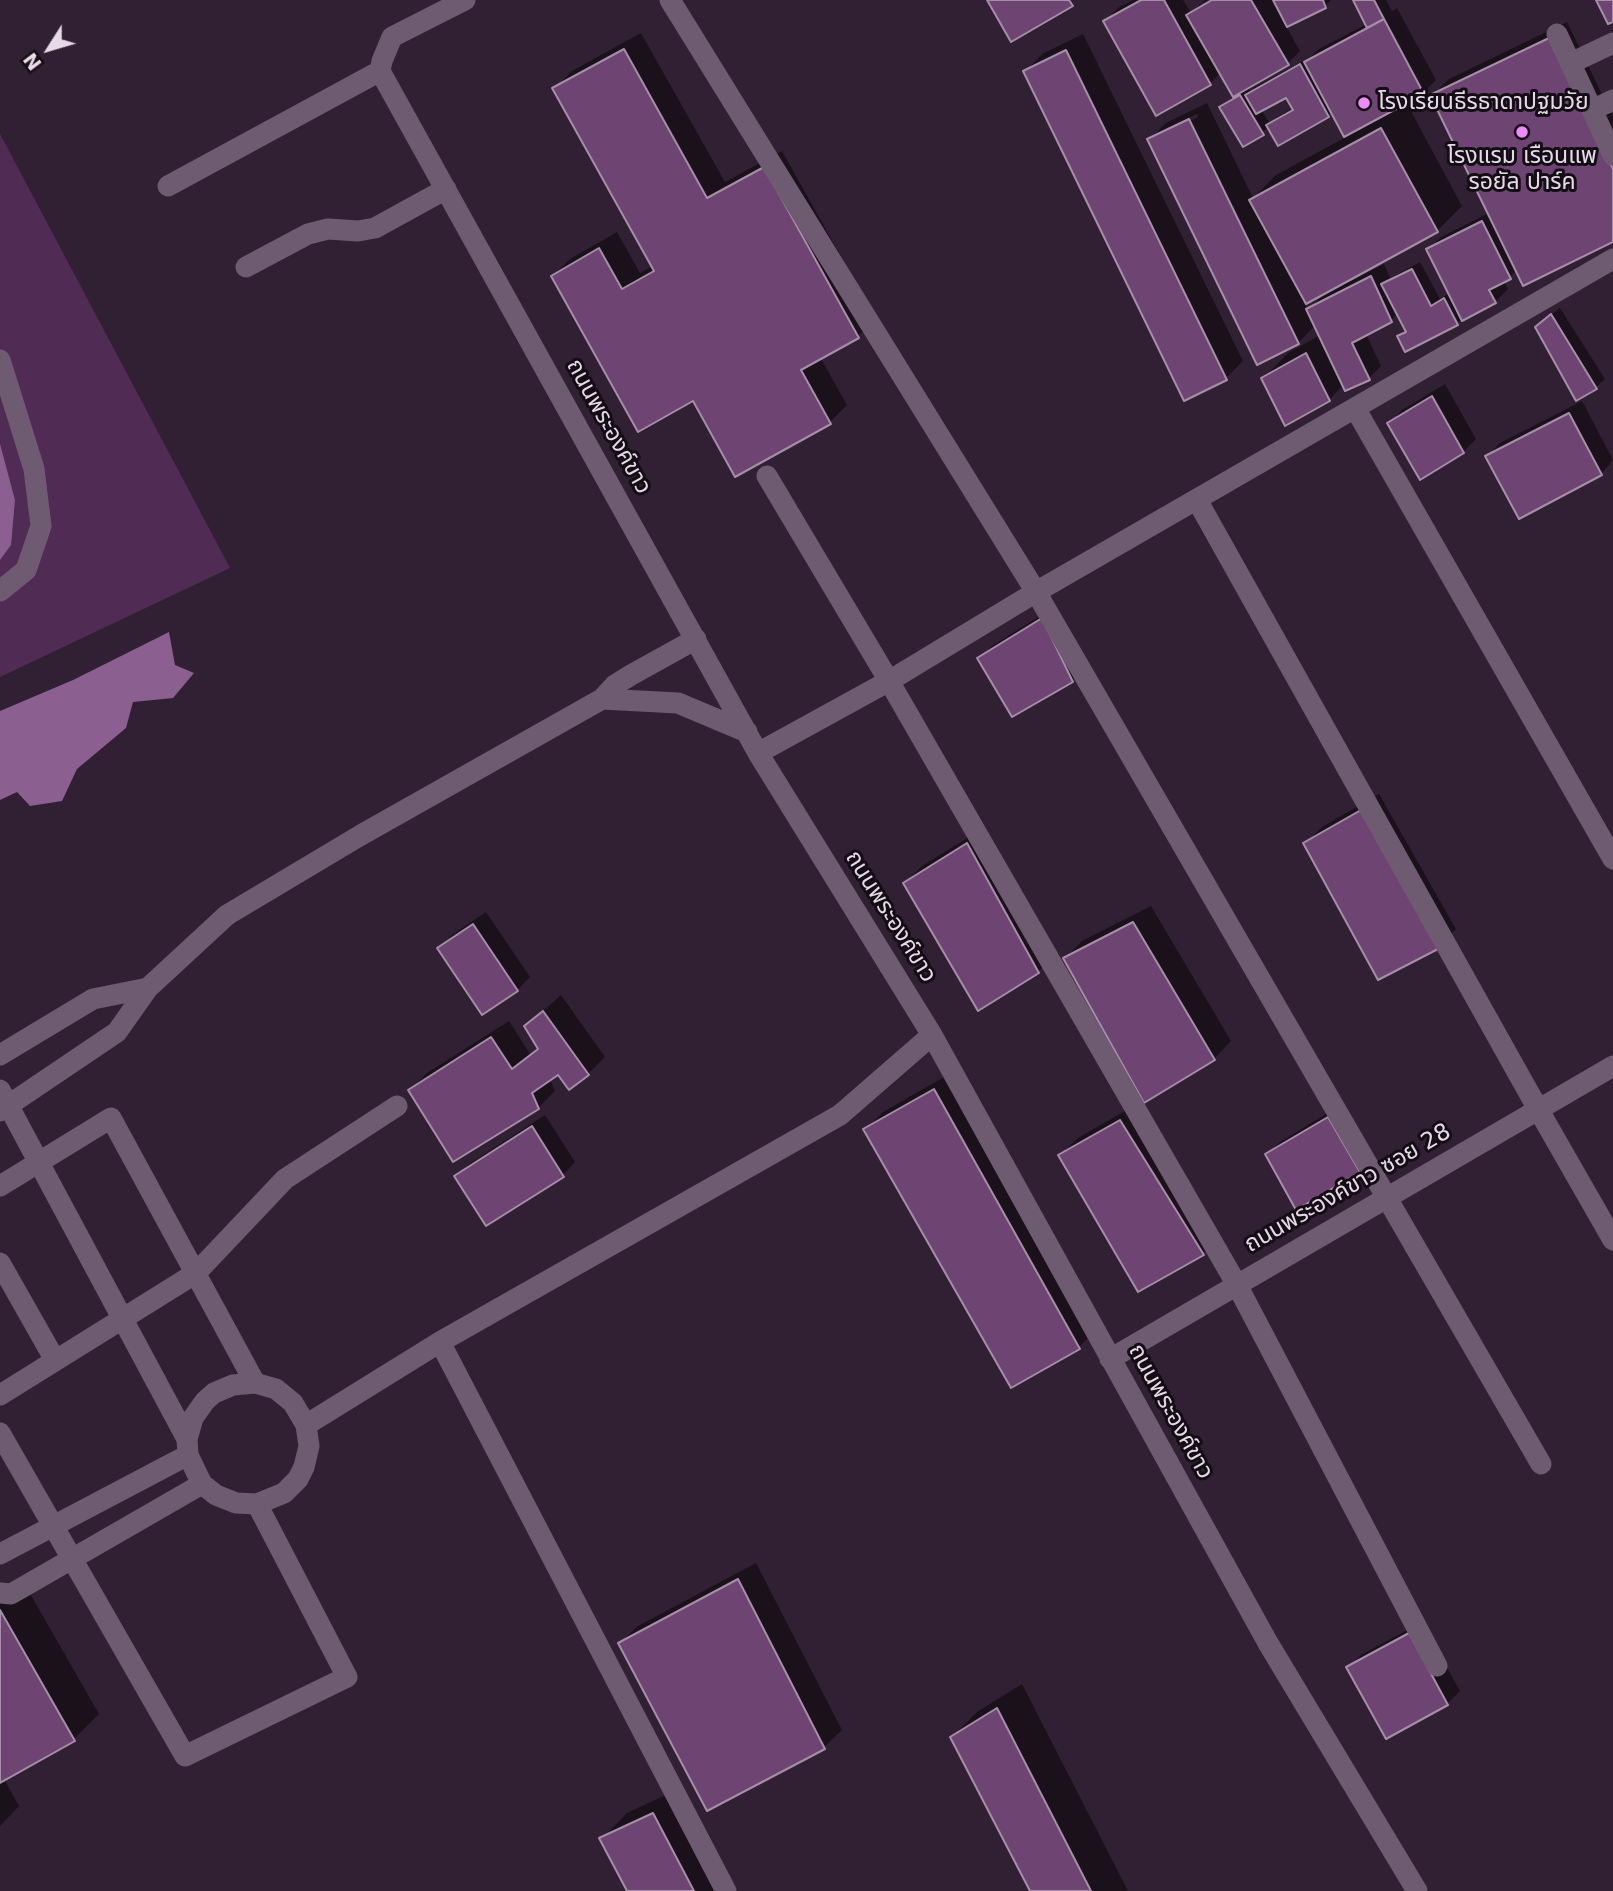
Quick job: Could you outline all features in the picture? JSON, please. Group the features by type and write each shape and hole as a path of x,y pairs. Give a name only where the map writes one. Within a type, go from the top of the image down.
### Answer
{"street":[{"path":"168,186 380,71 393,37 465,0"},
{"path":"670,0 1036,592 1541,1464"},
{"path":"1557,34 1613,155"},
{"path":"1571,63 1613,43"},
{"name":"ถนนพระองค์ขาว","path":"380,71 758,753 932,1035 1268,1643 1417,1891"},
{"path":"1592,110 1613,100"},
{"path":"246,267 308,234 328,229 358,231 375,228 446,189"},
{"path":"758,753 889,681 1036,592 1613,259"},
{"path":"0,360 34,469 41,526 26,570 0,591"},
{"path":"1355,408 1613,859"},
{"path":"767,475 889,681 1237,1285 1437,1666"},
{"path":"1197,500 1613,1240"},
{"path":"188,1447 193,1418 205,1401 214,1393 233,1385 255,1383 276,1390 293,1403 306,1425 309,1446 298,1479 284,1493 257,1504 236,1503 216,1495 202,1484 188,1447 122,1318 3,1102 117,1032 148,988 227,915 361,835 602,699 631,675 696,639"},
{"path":"602,699 678,703 747,732"},
{"path":"0,1055 93,999 148,988"},
{"path":"306,1425 440,1342 840,1115 932,1035"},
{"name":"ถนนพระองค์ขาว ซอย 28","path":"1110,1359 1613,1066"},
{"path":"0,1395 196,1273 285,1179 397,1106"},
{"path":"0,1186 111,1118 255,1383"},
{"path":"0,1263 55,1360"},
{"path":"440,1342 726,1891"},
{"path":"0,1433 185,1756 347,1677 257,1504"},
{"path":"0,1554 188,1447"},
{"path":"0,1594 11,1594 72,1561 202,1484"}],"shaded area":[{"path":"0,134 230,568 0,677"},
{"path":"0,444 15,500 11,545 0,560"},
{"path":"169,632 175,665 194,673 173,698 133,702 126,728 77,769 62,801 30,806 17,792 0,800 0,711 73,680"}],"building":[{"path":"987,0 1069,0 1073,6 1011,42"},
{"path":"1141,0 1164,0 1211,85 1156,116 1103,21"},
{"path":"1212,0 1251,0 1289,65 1233,97 1186,15"},
{"path":"1273,0 1323,0 1326,8 1287,27"},
{"path":"1353,0 1374,0 1384,19 1367,28"},
{"path":"1596,0 1613,0 1613,22 1608,24"},
{"path":"1384,19 1424,94 1344,137 1304,62"},
{"name":"โรงแรม เรือนแพ รอยัล ปาร์ค","path":"1549,38 1613,169 1613,242 1523,286 1430,95"},
{"path":"624,49 707,198 764,167 859,338 801,370 831,424 735,477 693,401 638,432 551,276 599,248 622,289 654,271 552,88"},
{"path":"1066,50 1227,380 1184,401 1023,71"},
{"path":"1300,64 1329,117 1278,146 1266,125 1293,110 1286,98 1256,114 1245,95"},
{"path":"1240,95 1264,135 1243,147 1219,107"},
{"path":"1189,119 1299,344 1257,365 1147,139"},
{"path":"1381,128 1438,232 1306,304 1249,200"},
{"path":"1482,221 1511,279 1489,290 1496,303 1462,321 1426,249"},
{"path":"1412,269 1431,306 1444,298 1458,325 1405,352 1397,336 1406,332 1381,284"},
{"path":"1371,276 1392,322 1352,343 1370,380 1345,391 1306,309"},
{"path":"1551,314 1597,389 1576,401 1535,327"},
{"path":"1306,353 1330,401 1285,426 1261,378"},
{"path":"1432,396 1464,453 1420,480 1387,423"},
{"path":"1569,413 1602,475 1519,519 1485,456"},
{"path":"1042,618 1073,682 1012,717 977,658"},
{"path":"1361,810 1440,948 1378,980 1303,843"},
{"path":"967,843 1039,973 978,1011 903,883"},
{"path":"1133,922 1215,1060 1144,1103 1063,958"},
{"path":"473,924 518,991 482,1015 437,948"},
{"path":"543,1011 589,1075 569,1090 558,1075 532,1093 539,1109 453,1162 408,1090 491,1037 512,1069 538,1049 524,1026"},
{"path":"934,1089 1080,1349 1011,1388 863,1129"},
{"path":"1328,1117 1360,1172 1296,1210 1265,1154"},
{"path":"1120,1120 1204,1255 1138,1292 1058,1155"},
{"path":"532,1126 564,1177 486,1226 454,1176"},
{"path":"738,1579 825,1749 707,1811 618,1643"},
{"path":"0,1610 75,1741 0,1783"},
{"path":"1409,1633 1448,1705 1386,1739 1346,1667"},
{"path":"997,1708 1091,1891 1030,1891 950,1737"},
{"path":"653,1813 694,1891 627,1891 599,1838"}],"place":[{"name":"โรงเรียนธีรธาดาปฐมวัย","path":"1364,103"},
{"name":"โรงแรม เรือนแพ รอยัล ปาร์ค","path":"1522,132"}]}
